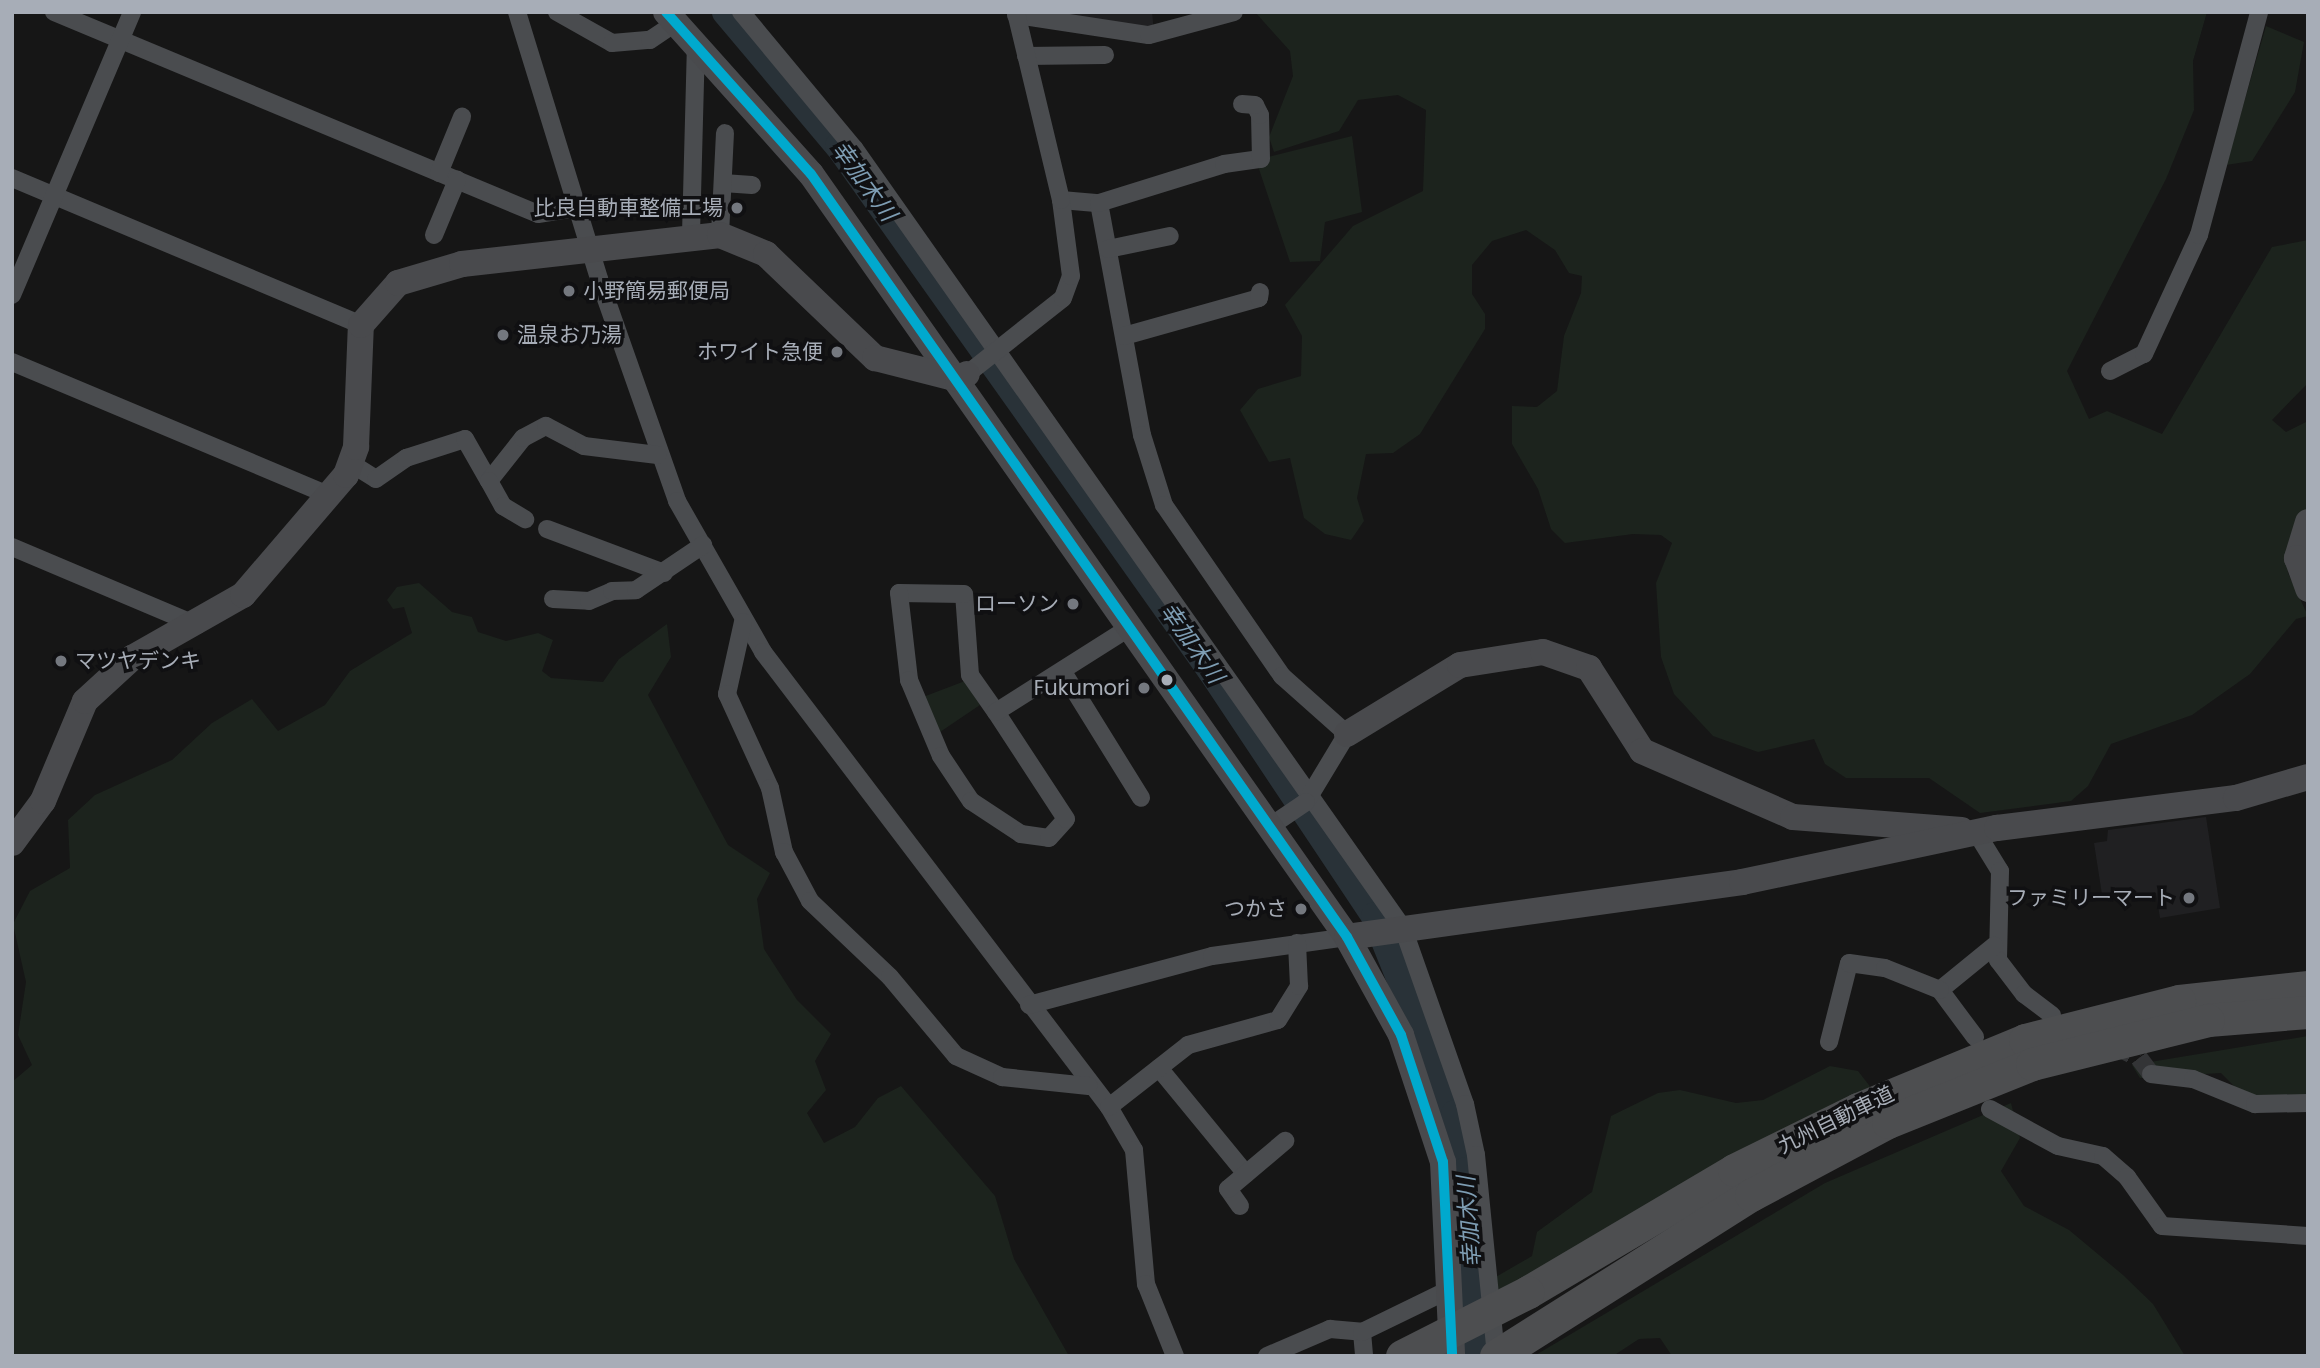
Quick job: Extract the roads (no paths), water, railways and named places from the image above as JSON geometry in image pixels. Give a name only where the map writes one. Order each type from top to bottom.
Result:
[{"type":"highway","name":"九州自動車道","points":[[1402,1356],[1528,1292],[1734,1170],[1858,1109],[2025,1041],[2179,1001],[2308,986]]},
{"type":"highway","name":"九州自動車道","points":[[1496,1356],[1751,1195],[1888,1122],[2032,1065],[2208,1020],[2308,1012]]},
{"type":"street","points":[[54,12],[538,214],[577,208]]},
{"type":"street","points":[[12,295],[132,12]]},
{"type":"street","points":[[517,12],[588,247],[657,455],[743,622],[1089,1086],[1109,1107],[1134,1150],[1146,1284],[1175,1356]]},
{"type":"street","points":[[557,12],[612,43],[650,40],[672,17],[696,42],[811,174],[965,375],[1132,626],[1278,821],[1354,936],[1401,1035],[1429,1111],[1448,1194],[1450,1289],[1456,1355]]},
{"type":"street","points":[[741,12],[854,148],[1397,929],[1476,1155],[1496,1356]]},
{"type":"street","points":[[12,843],[43,801],[85,701],[132,658],[197,625],[258,583],[330,496],[352,464],[361,325],[383,294],[430,270],[691,234],[720,234],[766,254],[875,358],[965,375],[998,353],[1063,298],[1071,276],[1061,200],[1016,14],[1150,35],[1234,12]]},
{"type":"street","points":[[2110,371],[2144,354],[2199,235],[2259,12]]},
{"type":"street","points":[[691,234],[696,42]]},
{"type":"street","points":[[1026,56],[1105,55]]},
{"type":"street","points":[[1061,200],[1100,202],[1261,159],[1260,115],[1255,106],[1242,104]]},
{"type":"street","points":[[439,173],[462,117]]},
{"type":"street","points":[[720,234],[725,133]]},
{"type":"street","points":[[12,178],[361,325]]},
{"type":"street","points":[[434,235],[457,180]]},
{"type":"street","points":[[723,183],[752,185]]},
{"type":"street","points":[[1100,202],[1124,336],[1164,505],[1282,676],[1346,734]]},
{"type":"street","points":[[1108,249],[1170,236]]},
{"type":"street","points":[[1124,336],[1259,298],[1260,292]]},
{"type":"street","points":[[12,362],[330,496]]},
{"type":"street","points":[[489,481],[523,438],[546,426],[584,446],[657,455]]},
{"type":"street","points":[[352,464],[376,479],[406,458],[465,439],[503,506],[525,519]]},
{"type":"street","points":[[2308,522],[2297,558],[2308,589]]},
{"type":"street","points":[[547,529],[664,573]]},
{"type":"street","points":[[553,599],[589,601],[612,591],[636,590],[703,545]]},
{"type":"street","points":[[12,547],[197,625]]},
{"type":"street","points":[[899,593],[964,594],[970,676],[996,712],[1066,819],[1049,838],[1021,834],[971,801],[941,756],[909,680],[899,593]]},
{"type":"street","points":[[743,622],[727,694],[770,788],[784,852],[810,901],[890,977],[956,1056],[1002,1077],[1089,1086]]},
{"type":"street","points":[[996,712],[1132,626]]},
{"type":"street","points":[[1278,821],[1308,800],[1346,734],[1460,665],[1543,652],[1589,668],[1642,751],[1793,817],[1976,832]]},
{"type":"street","points":[[1063,672],[1141,798]]},
{"type":"street","points":[[1029,1005],[1212,956],[1742,882],[1976,832],[2236,798],[2308,777]]},
{"type":"street","points":[[1976,832],[2000,872],[1994,946],[2010,977],[2052,1015]]},
{"type":"street","points":[[1109,1107],[1199,1039],[1278,1020],[1298,986],[1297,943]]},
{"type":"street","points":[[1940,990],[1994,946]]},
{"type":"street","points":[[1829,1042],[1849,963],[1885,968],[1940,990],[1975,1037]]},
{"type":"street","points":[[1158,1068],[1246,1174]]},
{"type":"street","points":[[2151,1074],[2193,1079],[2255,1104],[2308,1102]]},
{"type":"street","points":[[1990,1109],[2058,1146],[2103,1156],[2127,1177],[2162,1226],[2308,1236]]},
{"type":"street","points":[[1240,1206],[1228,1189],[1285,1141]]},
{"type":"street","points":[[1267,1356],[1331,1329],[1362,1332],[1450,1289]]},
{"type":"street","points":[[1362,1332],[1364,1356]]},
{"type":"waterway","name":"幸加木川","points":[[726,12],[839,146],[1211,670],[1375,916],[1455,1114],[1466,1171],[1478,1356]]},
{"type":"tunnel","points":[[2115,1046],[2139,1058],[2151,1074]]},
{"type":"place","name":"比良自動車整備工場","points":[[737,208]]},
{"type":"place","name":"小野簡易郵便局","points":[[569,291]]},
{"type":"place","name":"温泉お乃湯","points":[[503,335]]},
{"type":"place","name":"ホワイト急便","points":[[837,352]]},
{"type":"place","name":"ローソン","points":[[1073,604]]},
{"type":"place","name":"マツヤデンキ","points":[[61,661]]},
{"type":"place","name":"Fukumori","points":[[1144,688]]},
{"type":"place","name":"ファミリーマート","points":[[2189,898]]},
{"type":"place","name":"つかさ","points":[[1301,909]]}]
